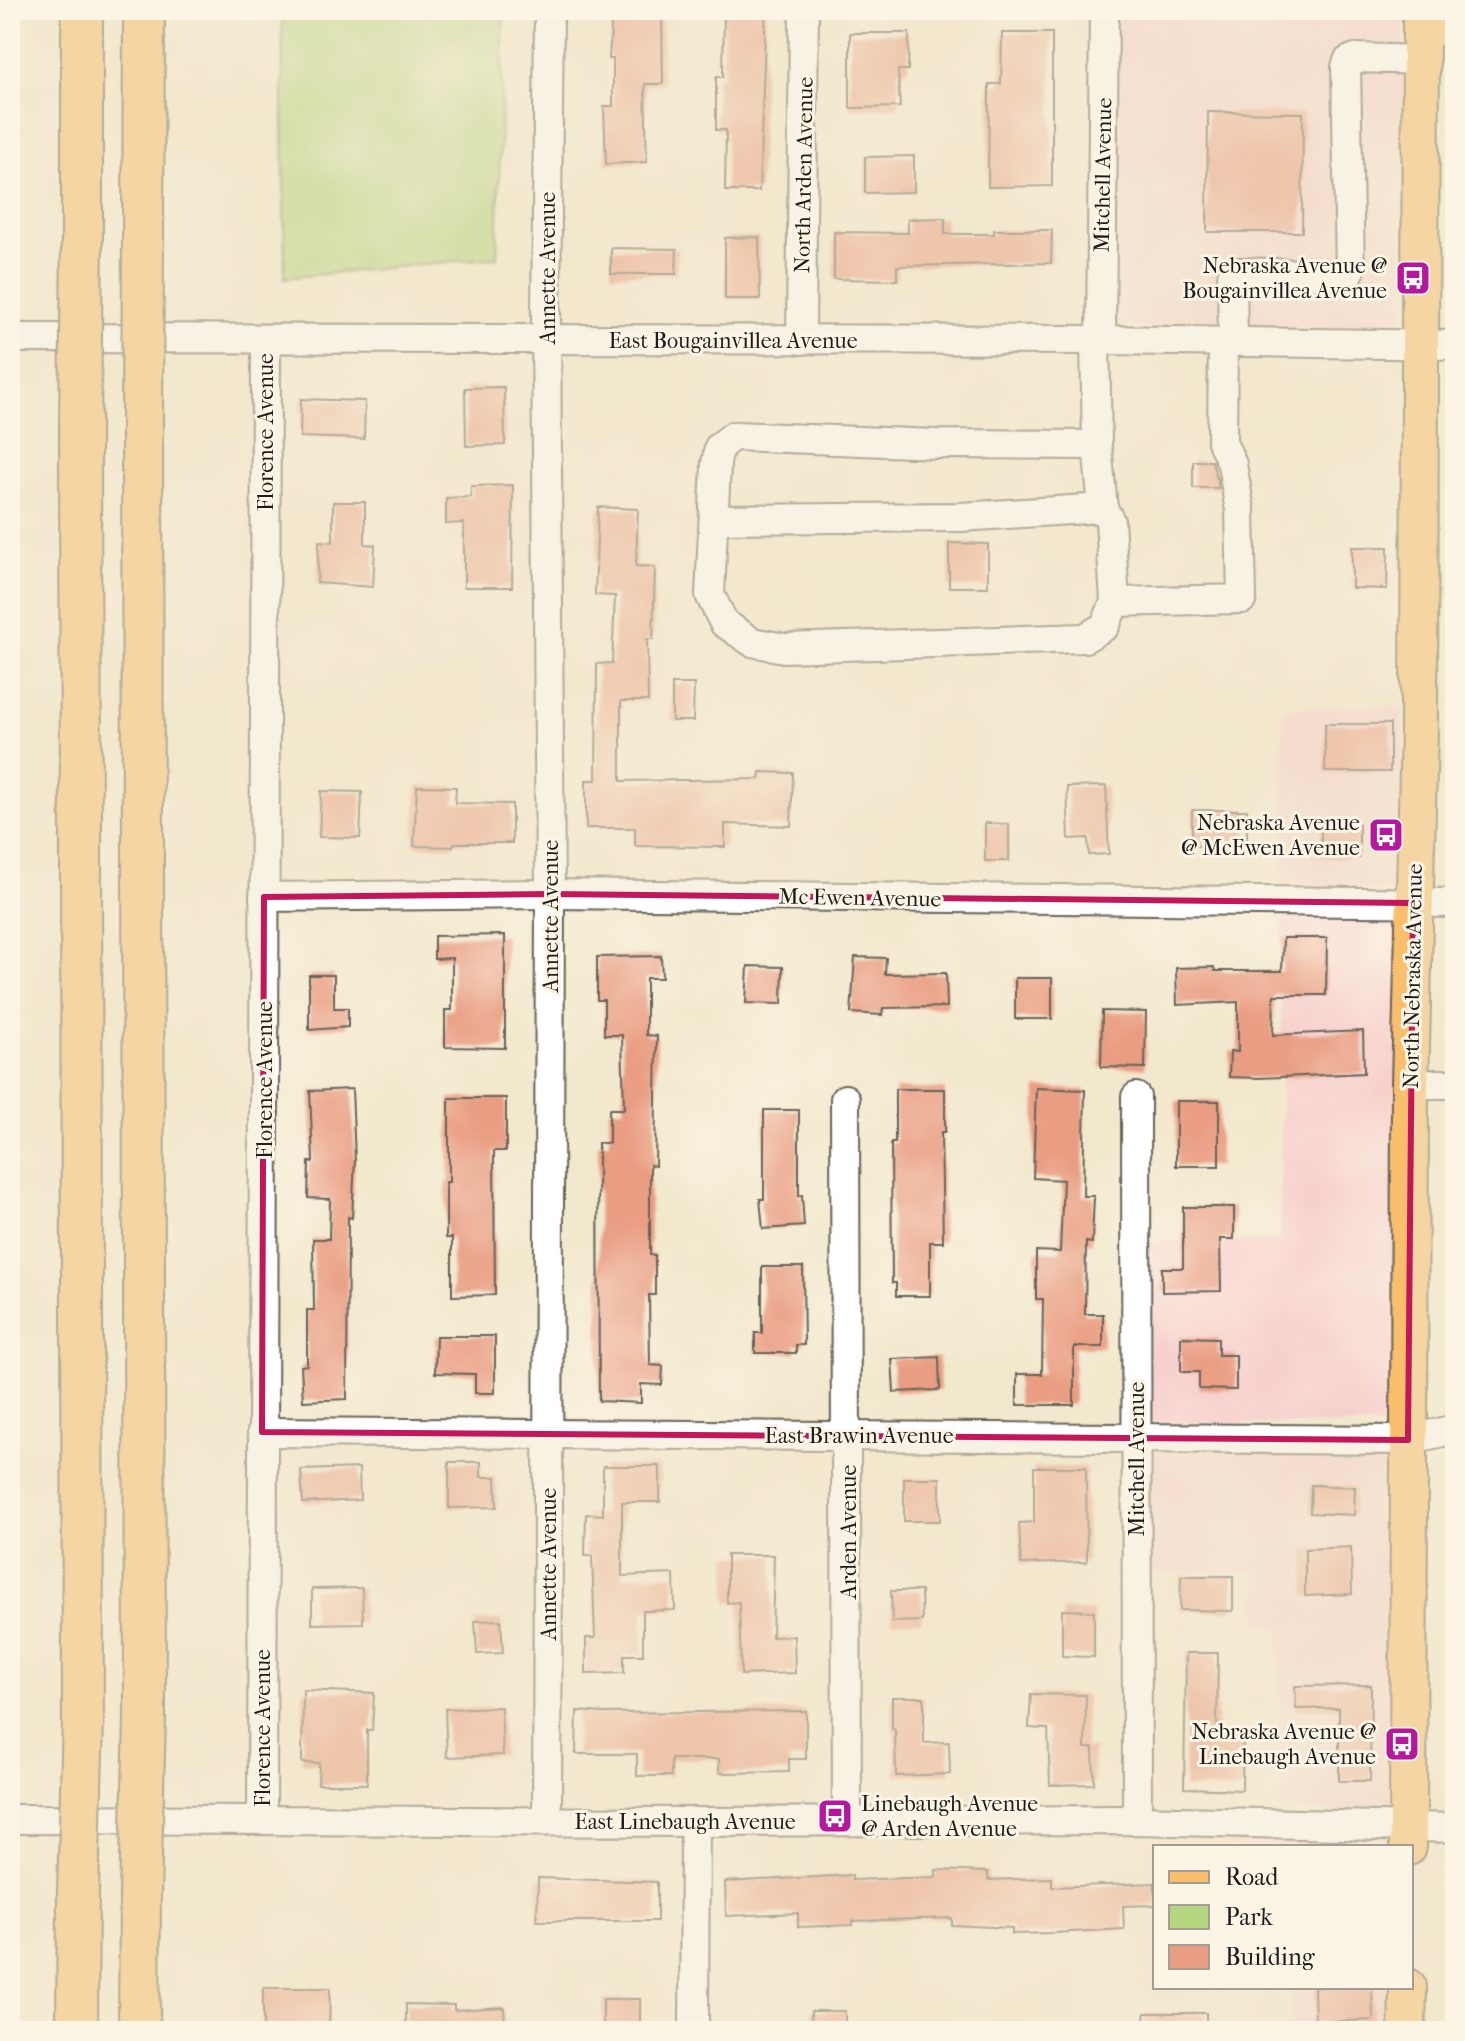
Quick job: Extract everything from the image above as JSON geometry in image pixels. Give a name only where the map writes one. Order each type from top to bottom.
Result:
[{"type":"highway","points":[[77,2031],[83,1720],[82,10]]},
{"type":"highway","points":[[139,2031],[145,1719],[144,10]]},
{"type":"main road","name":"North Nebraska Avenue","points":[[1408,1837],[1413,903],[1437,344],[1421,10]]},
{"type":"main road","points":[[1441,10],[1446,24],[1455,35]]},
{"type":"main road","points":[[1407,2031],[1408,1989]]},
{"type":"street","name":"Annette Avenue","points":[[547,1821],[550,894],[546,339],[549,10]]},
{"type":"street","name":"North Arden Avenue","points":[[801,340],[804,10]]},
{"type":"street","name":"Mitchell Avenue","points":[[1104,10],[1097,445],[1103,508],[1110,521],[1115,602]]},
{"type":"street","points":[[1097,445],[936,444],[733,436],[719,447],[710,595],[724,623],[752,642],[784,648],[1085,638],[1105,626],[1115,602],[1242,599],[1240,510],[1232,464],[1222,442],[1232,276],[1239,272],[1341,275],[1350,272],[1348,61],[1355,58],[1422,60]]},
{"type":"street","name":"East Bougainvillea Avenue","points":[[10,338],[1098,340],[1437,344]]},
{"type":"street","name":"Florence Avenue","points":[[262,1820],[266,340]]},
{"type":"street","points":[[714,519],[961,517],[1103,508]]},
{"type":"street","name":"Mc Ewen Avenue","points":[[264,897],[550,894],[1455,903]]},
{"type":"street","points":[[1410,1084],[1455,1084]]},
{"type":"street","name":"Mitchell Avenue","points":[[1136,1097],[1137,1820]]},
{"type":"street","name":"Arden Avenue","points":[[845,1099],[847,1821]]},
{"type":"street","name":"East Brawin Avenue","points":[[262,1432],[1408,1440],[1455,1429]]},
{"type":"street","name":"East Linebaugh Avenue","points":[[10,1819],[1137,1820],[1240,1835],[1408,1837],[1455,1828]]},
{"type":"street","points":[[694,2031],[695,1822]]},
{"type":"highlighted area","points":[[550,894],[1413,903],[1408,1440],[262,1432],[264,897]]},
{"type":"shaded area","points":[[1117,10],[1404,10],[1403,329],[1113,326]]},
{"type":"shaded area","points":[[1403,707],[1401,889],[1282,888],[1283,708]]},
{"type":"shaded area","points":[[1282,916],[1400,918],[1396,1426],[1148,1422],[1148,1241],[1280,1241]]},
{"type":"shaded area","points":[[1148,1450],[1396,1454],[1396,1814],[1278,1810],[1279,1628],[1258,1626],[1255,1572],[1149,1572]]},
{"type":"shaded area","points":[[1228,1837],[1396,1842],[1396,1845],[1228,1845]]},
{"type":"shaded area","points":[[1292,1989],[1395,1989],[1395,2031],[1291,2031]]},
{"type":"green space","points":[[282,10],[504,10],[497,257],[285,278]]},
{"type":"building","points":[[612,10],[662,10],[663,84],[645,84],[647,162],[606,164],[604,106],[613,106],[613,59],[609,59]]},
{"type":"building","points":[[724,10],[766,10],[759,191],[725,191],[726,130],[716,130],[716,77],[723,77]]},
{"type":"building","points":[[850,33],[909,33],[908,70],[898,70],[900,107],[850,108]]},
{"type":"building","points":[[1002,33],[1052,33],[1052,186],[988,187],[989,84],[1001,84]]},
{"type":"building","points":[[1208,112],[1303,113],[1302,232],[1207,232]]},
{"type":"building","points":[[914,156],[914,192],[865,193],[865,157]]},
{"type":"building","points":[[945,218],[945,234],[1052,230],[1051,263],[897,266],[897,280],[834,279],[834,232],[908,233],[908,219]]},
{"type":"building","points":[[759,237],[760,299],[725,299],[725,238]]},
{"type":"building","points":[[611,248],[677,249],[676,274],[611,274]]},
{"type":"building","points":[[504,387],[505,445],[466,446],[465,388]]},
{"type":"building","points":[[301,399],[365,401],[364,439],[300,437]]},
{"type":"building","points":[[1193,461],[1212,461],[1219,488],[1193,488]]},
{"type":"building","points":[[513,485],[512,587],[464,587],[464,523],[446,524],[446,498],[471,497],[471,486]]},
{"type":"building","points":[[333,502],[365,502],[365,544],[375,545],[373,587],[317,583],[319,541],[333,542]]},
{"type":"building","points":[[598,507],[638,509],[636,566],[655,567],[653,639],[647,639],[648,701],[621,701],[621,781],[759,779],[760,772],[793,773],[791,826],[725,824],[725,847],[635,846],[635,828],[586,828],[586,780],[596,780],[597,664],[612,663],[615,596],[595,595]]},
{"type":"building","points":[[949,543],[988,544],[988,587],[949,587]]},
{"type":"building","points":[[1352,547],[1388,547],[1387,589],[1352,588]]},
{"type":"building","points":[[672,684],[694,684],[693,721],[672,721]]},
{"type":"building","points":[[1325,724],[1390,724],[1390,772],[1325,772]]},
{"type":"building","points":[[417,786],[456,787],[455,803],[512,804],[512,843],[414,846]]},
{"type":"building","points":[[1106,786],[1109,854],[1089,855],[1088,838],[1069,839],[1067,787]]},
{"type":"building","points":[[321,791],[362,792],[360,838],[319,837]]},
{"type":"building","points":[[1192,810],[1247,810],[1247,845],[1192,846]]},
{"type":"building","points":[[985,823],[1009,824],[1009,861],[985,861]]},
{"type":"building","points":[[1321,824],[1359,824],[1359,858],[1321,858]]},
{"type":"building","points":[[505,935],[505,1048],[445,1047],[445,1010],[452,1010],[452,958],[434,959],[434,936]]},
{"type":"building","points":[[1283,938],[1327,938],[1326,995],[1274,995],[1273,1035],[1363,1031],[1364,1073],[1229,1077],[1230,1051],[1238,1052],[1238,1002],[1177,1005],[1176,968],[1282,971]]},
{"type":"building","points":[[661,956],[662,978],[646,978],[646,1035],[657,1036],[655,1166],[650,1165],[650,1255],[655,1255],[655,1295],[649,1295],[650,1365],[663,1366],[662,1385],[641,1384],[641,1403],[599,1401],[598,1143],[609,1143],[609,1109],[624,1109],[622,1035],[604,1035],[604,1000],[597,1000],[597,957]]},
{"type":"building","points":[[855,957],[886,958],[885,974],[946,973],[947,1007],[883,1008],[882,1015],[851,1013]]},
{"type":"building","points":[[748,966],[783,967],[782,1004],[746,1003]]},
{"type":"building","points":[[309,975],[334,975],[334,1008],[348,1008],[348,1027],[309,1030]]},
{"type":"building","points":[[1015,978],[1052,978],[1052,1019],[1015,1019]]},
{"type":"building","points":[[1102,1011],[1146,1012],[1145,1068],[1101,1067]]},
{"type":"building","points":[[1036,1088],[1085,1090],[1083,1196],[1094,1196],[1092,1243],[1086,1242],[1085,1314],[1103,1314],[1103,1347],[1074,1347],[1074,1405],[1017,1405],[1017,1374],[1042,1374],[1043,1299],[1036,1299],[1036,1251],[1060,1252],[1063,1180],[1033,1178]]},
{"type":"building","points":[[352,1089],[355,1160],[352,1218],[348,1217],[347,1399],[303,1401],[301,1366],[307,1365],[307,1310],[314,1310],[313,1239],[329,1239],[330,1199],[308,1198],[309,1162],[313,1162],[310,1091]]},
{"type":"building","points":[[895,1089],[945,1089],[945,1132],[941,1132],[943,1242],[930,1242],[930,1296],[896,1296],[896,1283],[892,1283],[891,1143],[895,1143]]},
{"type":"building","points":[[449,1098],[506,1098],[506,1151],[494,1151],[495,1295],[452,1296],[452,1238],[446,1238]]},
{"type":"building","points":[[1176,1101],[1219,1101],[1219,1166],[1176,1166]]},
{"type":"building","points":[[764,1110],[799,1110],[799,1196],[802,1195],[804,1226],[763,1229],[760,1199],[764,1199]]},
{"type":"building","points":[[1183,1207],[1234,1207],[1234,1239],[1220,1239],[1221,1291],[1162,1292],[1162,1268],[1183,1268]]},
{"type":"building","points":[[762,1267],[803,1267],[804,1345],[796,1345],[796,1353],[755,1353],[755,1333],[762,1333]]},
{"type":"building","points":[[436,1336],[495,1336],[495,1393],[475,1393],[475,1374],[435,1373]]},
{"type":"building","points":[[1181,1337],[1218,1338],[1218,1355],[1236,1355],[1236,1390],[1199,1389],[1199,1372],[1181,1372]]},
{"type":"building","points":[[939,1357],[940,1390],[894,1392],[892,1359]]},
{"type":"building","points":[[449,1462],[481,1462],[481,1477],[496,1477],[497,1507],[449,1508]]},
{"type":"building","points":[[603,1466],[660,1466],[660,1502],[622,1502],[622,1576],[674,1574],[675,1610],[643,1611],[643,1655],[624,1655],[624,1673],[586,1674],[586,1638],[595,1638],[592,1556],[585,1556],[586,1514],[603,1515]]},
{"type":"building","points":[[1034,1467],[1086,1467],[1087,1562],[1021,1564],[1019,1523],[1034,1522]]},
{"type":"building","points":[[359,1468],[360,1500],[303,1503],[301,1470]]},
{"type":"building","points":[[904,1478],[940,1478],[940,1521],[904,1521]]},
{"type":"building","points":[[1311,1485],[1355,1487],[1354,1515],[1310,1513]]},
{"type":"building","points":[[1351,1547],[1352,1594],[1305,1596],[1305,1549]]},
{"type":"building","points":[[727,1555],[774,1555],[772,1637],[794,1636],[795,1673],[741,1675],[739,1602],[727,1603]]},
{"type":"building","points":[[1181,1576],[1233,1576],[1233,1611],[1180,1610]]},
{"type":"building","points":[[362,1588],[363,1623],[312,1624],[312,1589]]},
{"type":"building","points":[[891,1591],[921,1591],[922,1621],[892,1622]]},
{"type":"building","points":[[1062,1610],[1094,1611],[1094,1657],[1062,1656]]},
{"type":"building","points":[[501,1620],[503,1653],[477,1654],[475,1621]]},
{"type":"building","points":[[1186,1653],[1218,1653],[1217,1736],[1243,1737],[1242,1790],[1184,1788]]},
{"type":"building","points":[[1371,1685],[1370,1781],[1339,1781],[1339,1708],[1296,1709],[1295,1686]]},
{"type":"building","points":[[303,1690],[374,1693],[372,1730],[367,1730],[367,1784],[318,1784],[319,1763],[302,1763]]},
{"type":"building","points":[[1031,1694],[1086,1695],[1085,1748],[1093,1748],[1094,1784],[1050,1785],[1048,1729],[1029,1728]]},
{"type":"building","points":[[892,1697],[924,1697],[924,1743],[949,1742],[950,1774],[896,1776]]},
{"type":"building","points":[[501,1707],[503,1755],[447,1757],[445,1709]]},
{"type":"building","points":[[577,1711],[806,1711],[806,1759],[789,1759],[789,1772],[719,1773],[719,1759],[671,1759],[671,1776],[637,1776],[637,1754],[576,1754]]},
{"type":"building","points":[[936,1870],[988,1872],[988,1880],[1052,1878],[1052,1887],[1153,1883],[1153,1905],[1123,1906],[1124,1929],[1053,1933],[1012,1934],[1012,1928],[952,1925],[952,1918],[853,1921],[853,1925],[798,1927],[798,1913],[726,1916],[725,1882],[852,1875],[852,1880],[936,1877]]},
{"type":"building","points":[[538,1878],[657,1882],[657,1921],[537,1921]]},
{"type":"building","points":[[263,1988],[330,1988],[329,2031],[263,2031]]},
{"type":"building","points":[[1314,1989],[1372,1989],[1373,2020],[1315,2022]]},
{"type":"building","points":[[603,1999],[640,1999],[640,2031],[603,2031]]},
{"type":"building","points":[[406,2004],[454,2005],[454,2010],[504,2007],[505,2031],[406,2031]]},
{"type":"building","points":[[811,2011],[845,2011],[845,2031],[812,2031]]},
{"type":"building","points":[[1145,2013],[1206,2013],[1206,2031],[1145,2031]]},
{"type":"place","name":"Nebraska Avenue @ Bougainvillea Avenue","points":[[1413,278]]},
{"type":"place","name":"Nebraska Avenue @ McEwen Avenue","points":[[1386,835]]},
{"type":"place","name":"Nebraska Avenue @ Linebaugh Avenue","points":[[1402,1744]]},
{"type":"place","name":"Linebaugh Avenue @ Arden Avenue","points":[[835,1816]]}]
